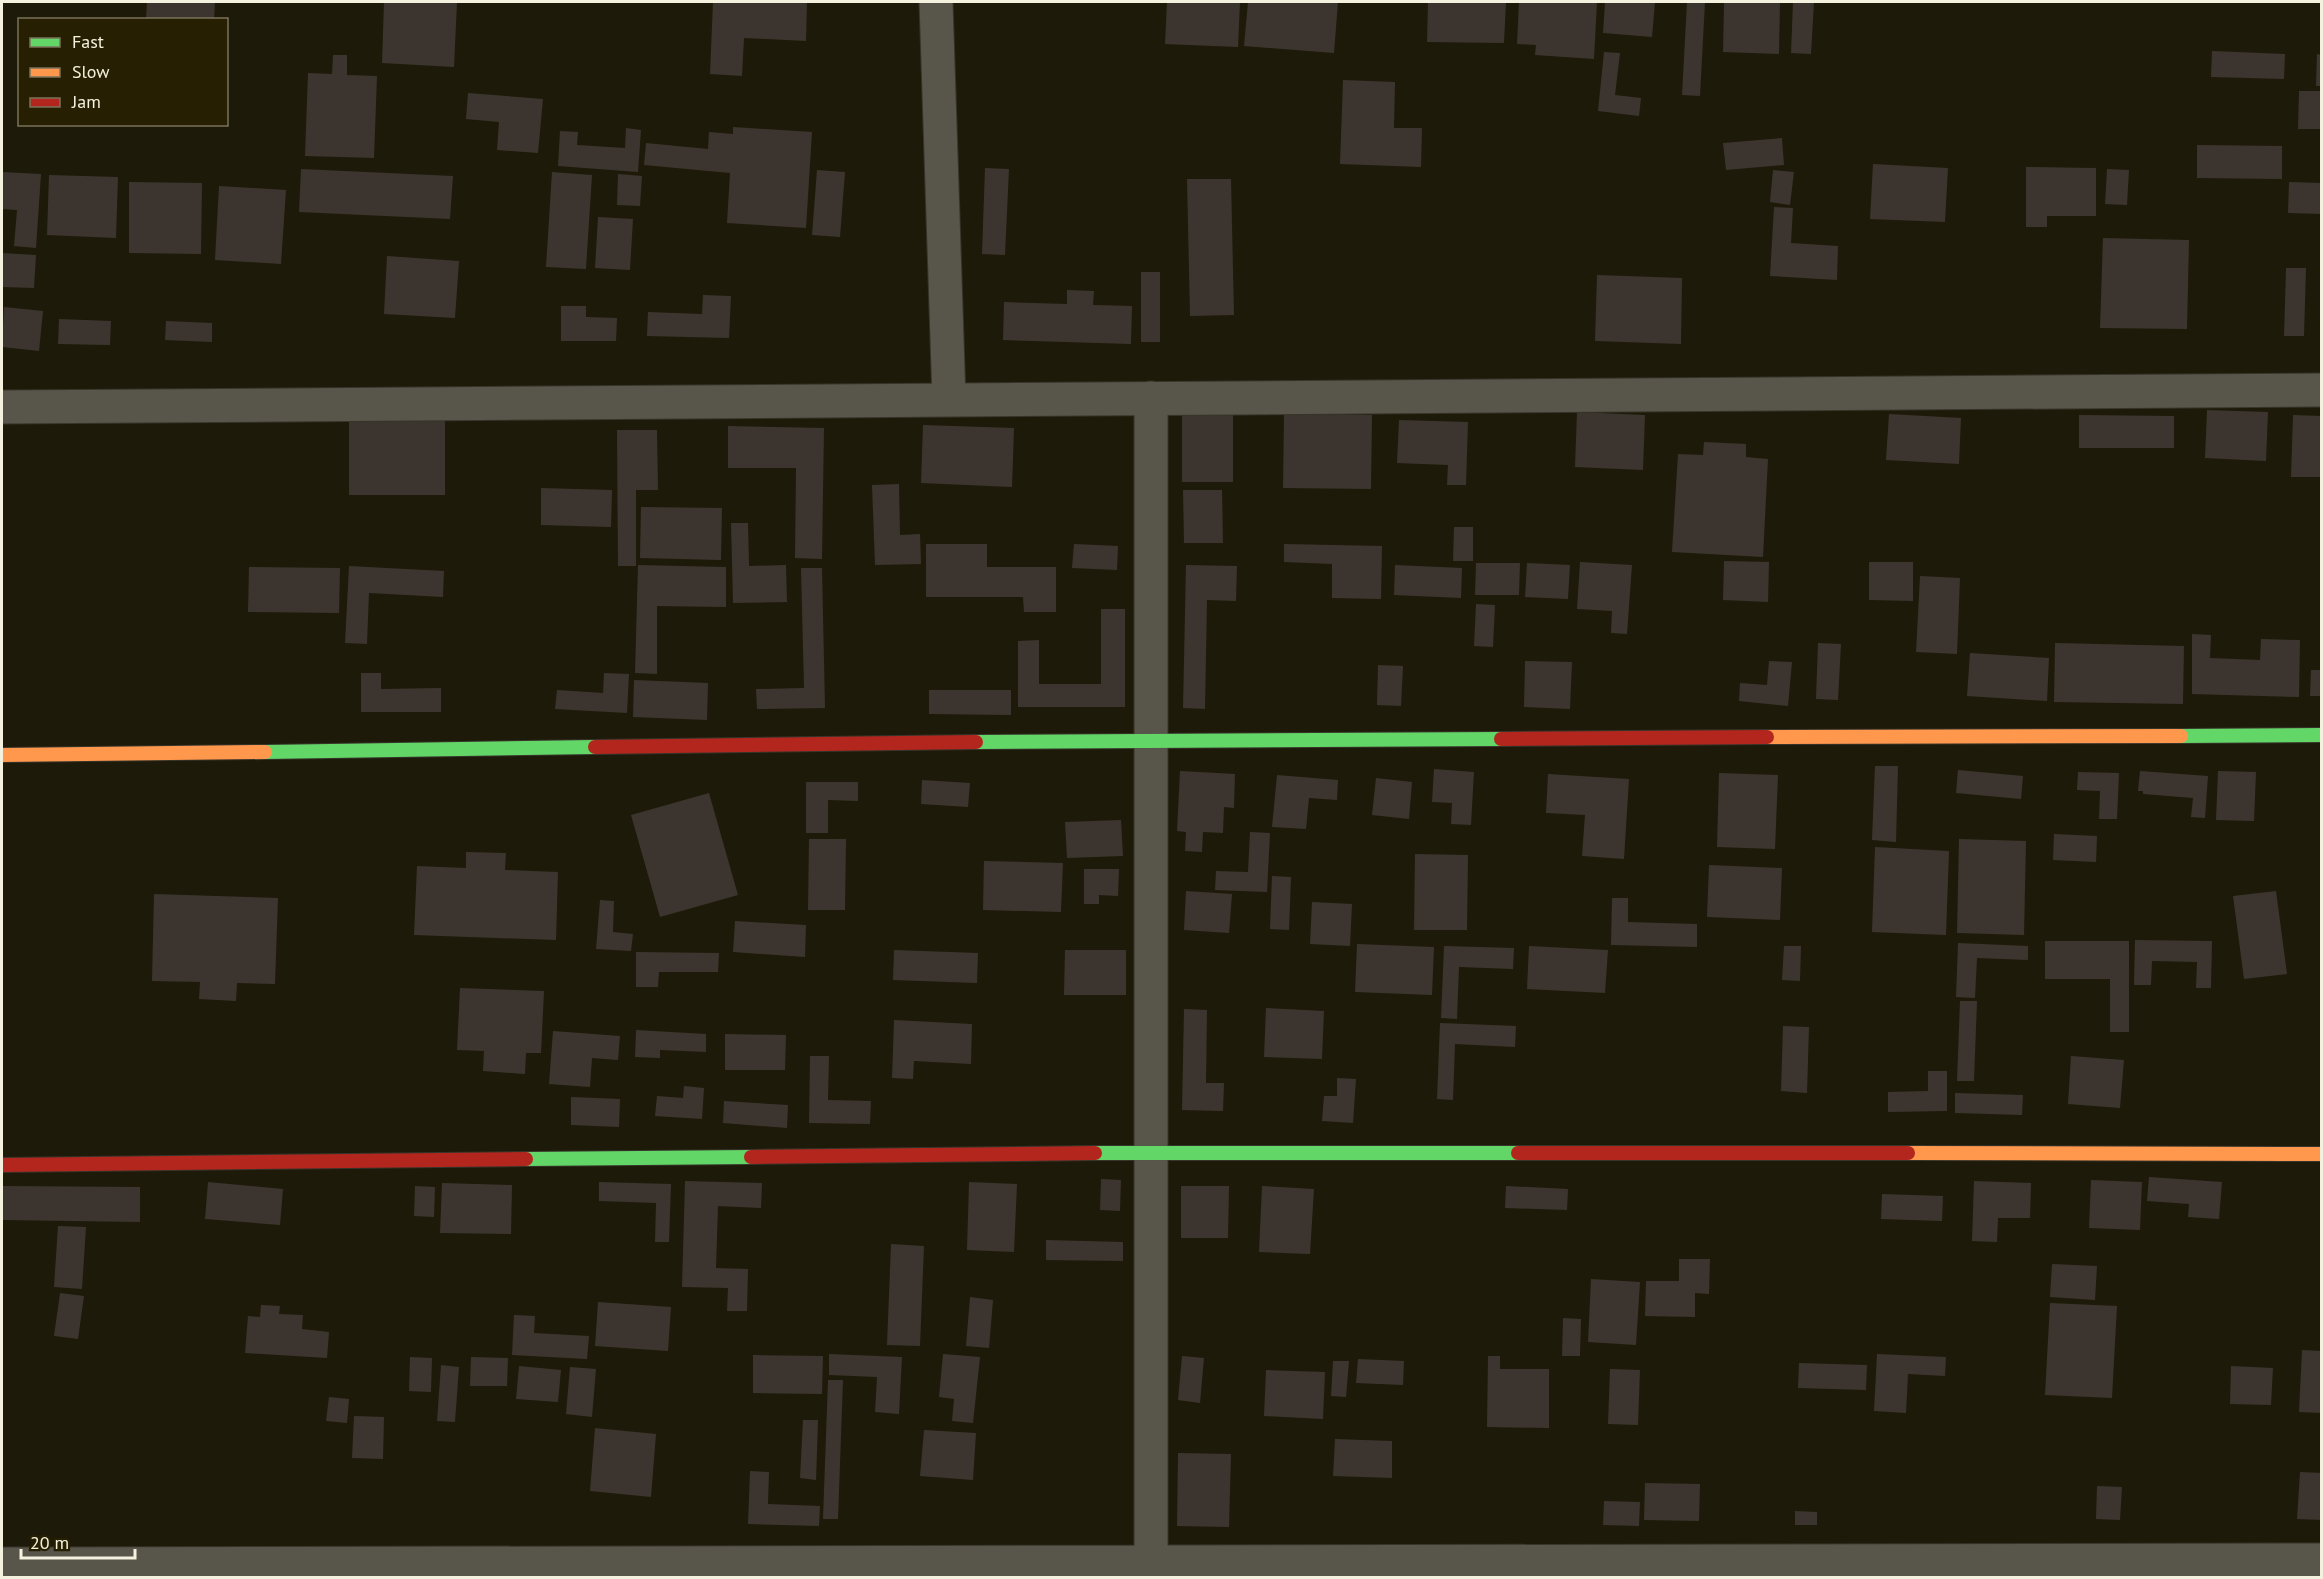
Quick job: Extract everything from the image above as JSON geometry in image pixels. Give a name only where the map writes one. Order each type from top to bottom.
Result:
[{"type":"street","points":[[936,2],[949,400]]},
{"type":"street","points":[[2,407],[2322,390]]},
{"type":"street","points":[[1150,1569],[1151,398]]},
{"type":"street","points":[[2,755],[1151,740],[2322,735]]},
{"type":"street","points":[[2,1165],[1150,1152],[2322,1154]]},
{"type":"street","points":[[2,1564],[1150,1569],[2322,1560]]},
{"type":"building","points":[[147,2],[215,2],[214,18],[146,18]]},
{"type":"building","points":[[384,2],[457,2],[454,67],[382,63]]},
{"type":"building","points":[[713,2],[807,3],[806,41],[744,38],[742,76],[710,74]]},
{"type":"building","points":[[1167,2],[1240,2],[1238,47],[1165,44]]},
{"type":"building","points":[[1248,2],[1338,2],[1334,53],[1244,46]]},
{"type":"building","points":[[1428,2],[1506,2],[1504,43],[1427,42]]},
{"type":"building","points":[[1519,2],[1597,2],[1594,59],[1535,55],[1536,45],[1517,44]]},
{"type":"building","points":[[1605,2],[1655,2],[1652,37],[1603,33]]},
{"type":"building","points":[[1687,2],[1705,2],[1700,96],[1682,95]]},
{"type":"building","points":[[1724,2],[1780,2],[1779,54],[1723,52]]},
{"type":"building","points":[[1793,2],[1814,2],[1811,54],[1791,53]]},
{"type":"building","points":[[2212,51],[2285,54],[2284,79],[2211,77]]},
{"type":"building","points":[[1604,52],[1620,53],[1615,95],[1641,98],[1639,116],[1598,111]]},
{"type":"building","points":[[2317,54],[2322,55],[2322,86],[2316,86]]},
{"type":"building","points":[[333,55],[347,55],[347,75],[377,76],[374,158],[305,156],[308,73],[332,74]]},
{"type":"building","points":[[1343,80],[1395,82],[1394,128],[1422,128],[1421,167],[1340,164]]},
{"type":"building","points":[[2299,91],[2322,91],[2322,129],[2298,129]]},
{"type":"building","points":[[468,93],[543,99],[538,153],[497,150],[499,122],[466,119]]},
{"type":"building","points":[[733,127],[812,132],[806,228],[727,223],[730,173],[644,165],[646,143],[708,149],[709,132],[733,134]]},
{"type":"building","points":[[626,128],[641,130],[638,172],[558,166],[560,131],[578,132],[577,145],[625,148]]},
{"type":"building","points":[[1782,138],[1784,165],[1726,170],[1723,143]]},
{"type":"building","points":[[2197,145],[2282,146],[2282,179],[2197,178]]},
{"type":"building","points":[[1873,164],[1948,168],[1945,222],[1870,219]]},
{"type":"building","points":[[2026,167],[2096,168],[2096,216],[2047,216],[2047,227],[2026,227]]},
{"type":"building","points":[[985,168],[1009,169],[1005,255],[982,254]]},
{"type":"building","points":[[301,169],[453,176],[450,219],[299,212]]},
{"type":"building","points":[[2107,169],[2129,170],[2127,205],[2105,204]]},
{"type":"building","points":[[817,170],[845,172],[840,237],[812,235]]},
{"type":"building","points":[[1773,170],[1794,172],[1790,205],[1770,202]]},
{"type":"building","points":[[2,172],[41,174],[36,248],[14,246],[17,210],[2,209]]},
{"type":"building","points":[[552,172],[592,175],[586,269],[546,267]]},
{"type":"building","points":[[618,174],[642,176],[640,206],[617,205]]},
{"type":"building","points":[[49,175],[118,177],[116,238],[47,235]]},
{"type":"building","points":[[1187,179],[1231,179],[1234,315],[1190,316]]},
{"type":"building","points":[[129,182],[202,183],[201,254],[129,253]]},
{"type":"building","points":[[2289,182],[2322,183],[2322,214],[2288,213]]},
{"type":"building","points":[[219,186],[286,190],[281,264],[215,260]]},
{"type":"building","points":[[1774,207],[1793,208],[1791,243],[1838,246],[1837,280],[1770,276]]},
{"type":"building","points":[[598,217],[633,219],[630,270],[595,268]]},
{"type":"building","points":[[2103,238],[2189,240],[2187,329],[2100,328]]},
{"type":"building","points":[[2,253],[36,255],[34,288],[2,287]]},
{"type":"building","points":[[387,256],[459,261],[455,318],[384,314]]},
{"type":"building","points":[[2286,268],[2306,268],[2304,336],[2284,336]]},
{"type":"building","points":[[1141,272],[1160,272],[1160,342],[1141,342]]},
{"type":"building","points":[[1597,275],[1682,278],[1681,344],[1595,341]]},
{"type":"building","points":[[1067,290],[1094,291],[1093,305],[1132,306],[1131,344],[1003,340],[1004,302],[1067,304]]},
{"type":"building","points":[[703,295],[731,296],[729,338],[647,336],[648,312],[702,314]]},
{"type":"building","points":[[561,306],[586,306],[586,317],[617,318],[616,341],[561,341]]},
{"type":"building","points":[[4,307],[43,311],[39,351],[2,347]]},
{"type":"building","points":[[59,319],[111,321],[110,345],[58,344]]},
{"type":"building","points":[[166,321],[212,323],[212,342],[165,340]]},
{"type":"building","points":[[2207,410],[2268,412],[2266,461],[2205,458]]},
{"type":"building","points":[[1577,412],[1645,415],[1643,470],[1575,467]]},
{"type":"building","points":[[1182,413],[1233,413],[1233,482],[1182,482]]},
{"type":"building","points":[[1284,413],[1372,415],[1371,489],[1283,488]]},
{"type":"building","points":[[1889,414],[1961,418],[1959,464],[1886,460]]},
{"type":"building","points":[[2079,415],[2174,416],[2174,448],[2079,448]]},
{"type":"building","points":[[2293,415],[2322,416],[2322,477],[2291,477]]},
{"type":"building","points":[[349,419],[445,419],[445,495],[349,495]]},
{"type":"building","points":[[1399,420],[1468,422],[1466,485],[1447,485],[1448,465],[1397,463]]},
{"type":"building","points":[[923,425],[1014,428],[1012,487],[921,483]]},
{"type":"building","points":[[728,426],[824,428],[822,559],[795,558],[796,468],[728,468]]},
{"type":"building","points":[[617,430],[657,430],[658,490],[636,490],[636,566],[618,566]]},
{"type":"building","points":[[1704,442],[1746,444],[1746,457],[1768,459],[1763,557],[1672,552],[1678,454],[1703,455]]},
{"type":"building","points":[[899,484],[900,535],[920,534],[921,564],[875,565],[872,485]]},
{"type":"building","points":[[541,488],[612,490],[611,527],[541,525]]},
{"type":"building","points":[[1183,490],[1222,490],[1223,543],[1184,543]]},
{"type":"building","points":[[641,507],[722,508],[721,560],[640,558]]},
{"type":"building","points":[[731,523],[748,523],[749,566],[786,565],[787,602],[733,603]]},
{"type":"building","points":[[1454,527],[1473,527],[1473,561],[1453,561]]},
{"type":"building","points":[[926,544],[987,544],[987,567],[1056,567],[1056,612],[1024,612],[1023,597],[926,597]]},
{"type":"building","points":[[1074,544],[1118,546],[1117,570],[1072,568]]},
{"type":"building","points":[[1284,544],[1382,546],[1381,599],[1332,598],[1332,564],[1284,562]]},
{"type":"building","points":[[1724,561],[1769,562],[1768,602],[1723,600]]},
{"type":"building","points":[[1580,562],[1632,565],[1627,634],[1611,633],[1612,611],[1577,609]]},
{"type":"building","points":[[1869,562],[1913,562],[1913,601],[1869,600]]},
{"type":"building","points":[[1476,563],[1520,563],[1519,595],[1475,595]]},
{"type":"building","points":[[1527,563],[1570,565],[1568,599],[1525,597]]},
{"type":"building","points":[[638,565],[726,567],[726,607],[657,606],[657,674],[635,673]]},
{"type":"building","points":[[1186,565],[1237,566],[1236,601],[1207,600],[1205,709],[1183,708]]},
{"type":"building","points":[[1395,565],[1462,568],[1461,598],[1394,595]]},
{"type":"building","points":[[349,566],[444,571],[443,597],[369,593],[367,644],[345,643]]},
{"type":"building","points":[[249,567],[340,568],[339,613],[248,612]]},
{"type":"building","points":[[801,568],[822,568],[825,708],[757,709],[756,689],[804,688]]},
{"type":"building","points":[[1920,576],[1960,578],[1957,654],[1916,652]]},
{"type":"building","points":[[1476,604],[1495,605],[1493,647],[1474,646]]},
{"type":"building","points":[[1101,609],[1125,609],[1125,707],[1018,707],[1018,641],[1039,640],[1039,684],[1101,684]]},
{"type":"building","points":[[2192,634],[2211,635],[2210,658],[2260,660],[2261,639],[2300,640],[2299,697],[2192,694]]},
{"type":"building","points":[[1818,643],[1841,644],[1838,700],[1816,699]]},
{"type":"building","points":[[2055,643],[2184,646],[2183,704],[2054,702]]},
{"type":"building","points":[[1970,653],[2049,658],[2047,701],[1967,696]]},
{"type":"building","points":[[1525,661],[1572,662],[1570,709],[1524,707]]},
{"type":"building","points":[[1769,661],[1792,662],[1788,706],[1739,701],[1740,683],[1767,685]]},
{"type":"building","points":[[1378,665],[1403,666],[1401,706],[1377,705]]},
{"type":"building","points":[[2311,670],[2322,670],[2322,696],[2310,696]]},
{"type":"building","points":[[361,673],[381,673],[381,689],[441,688],[441,712],[361,712]]},
{"type":"building","points":[[604,673],[629,674],[627,713],[555,709],[557,690],[603,693]]},
{"type":"building","points":[[634,680],[708,683],[707,720],[633,717]]},
{"type":"building","points":[[929,690],[1011,690],[1011,715],[929,714]]},
{"type":"building","points":[[1875,766],[1898,766],[1896,842],[1872,840]]},
{"type":"building","points":[[1434,769],[1474,772],[1471,825],[1451,824],[1452,803],[1432,802]]},
{"type":"building","points":[[1958,770],[2023,776],[2021,799],[1956,793]]},
{"type":"building","points":[[1180,771],[1235,774],[1234,808],[1224,807],[1223,833],[1203,832],[1202,852],[1185,851],[1186,832],[1177,831]]},
{"type":"building","points":[[2140,771],[2208,776],[2205,818],[2191,817],[2193,798],[2143,794],[2143,791],[2138,791]]},
{"type":"building","points":[[2218,771],[2256,772],[2254,821],[2216,820]]},
{"type":"building","points":[[2078,772],[2119,773],[2117,819],[2099,819],[2100,791],[2077,790]]},
{"type":"building","points":[[1719,773],[1778,775],[1775,849],[1717,847]]},
{"type":"building","points":[[1548,774],[1629,779],[1624,859],[1582,856],[1585,815],[1546,813]]},
{"type":"building","points":[[1277,775],[1338,780],[1337,800],[1309,798],[1306,829],[1272,827]]},
{"type":"building","points":[[1376,778],[1412,782],[1409,819],[1372,815]]},
{"type":"building","points":[[922,780],[970,783],[968,807],[921,804]]},
{"type":"building","points":[[806,782],[858,782],[858,801],[828,800],[828,833],[806,833]]},
{"type":"building","points":[[709,793],[738,895],[660,917],[631,815]]},
{"type":"building","points":[[1121,820],[1123,856],[1067,858],[1065,822]]},
{"type":"building","points":[[1250,832],[1270,833],[1267,892],[1215,890],[1216,871],[1248,872]]},
{"type":"building","points":[[2054,834],[2097,836],[2096,862],[2053,860]]},
{"type":"building","points":[[809,839],[846,839],[845,910],[808,910]]},
{"type":"building","points":[[1959,839],[2026,841],[2024,935],[1957,933]]},
{"type":"building","points":[[1875,847],[1949,851],[1946,935],[1872,932]]},
{"type":"building","points":[[466,852],[506,853],[505,870],[558,872],[556,940],[414,935],[417,866],[466,868]]},
{"type":"building","points":[[1415,854],[1468,855],[1467,930],[1414,930]]},
{"type":"building","points":[[984,861],[1063,863],[1061,912],[983,910]]},
{"type":"building","points":[[1709,865],[1782,868],[1780,920],[1707,917]]},
{"type":"building","points":[[1084,869],[1119,869],[1118,896],[1099,895],[1099,904],[1084,904]]},
{"type":"building","points":[[1272,876],[1291,877],[1289,930],[1270,929]]},
{"type":"building","points":[[1186,891],[1232,894],[1229,933],[1184,930]]},
{"type":"building","points":[[2276,891],[2287,974],[2244,979],[2233,896]]},
{"type":"building","points":[[154,894],[278,898],[275,984],[237,983],[236,1001],[199,999],[200,982],[152,981]]},
{"type":"building","points":[[1612,898],[1628,898],[1628,922],[1697,924],[1697,947],[1611,945]]},
{"type":"building","points":[[600,900],[614,901],[613,932],[633,934],[631,951],[596,949]]},
{"type":"building","points":[[1312,902],[1352,904],[1350,946],[1310,944]]},
{"type":"building","points":[[735,921],[806,925],[805,957],[733,952]]},
{"type":"building","points":[[2135,940],[2212,941],[2211,988],[2196,988],[2197,962],[2152,961],[2151,985],[2134,985]]},
{"type":"building","points":[[2045,941],[2129,941],[2129,1032],[2110,1032],[2110,979],[2045,979]]},
{"type":"building","points":[[1958,943],[2028,946],[2028,960],[1977,958],[1975,998],[1956,997]]},
{"type":"building","points":[[1357,944],[1434,947],[1432,995],[1355,992]]},
{"type":"building","points":[[1444,946],[1514,948],[1513,969],[1459,967],[1457,1019],[1441,1018]]},
{"type":"building","points":[[1529,946],[1608,950],[1605,993],[1527,989]]},
{"type":"building","points":[[1784,946],[1801,946],[1800,981],[1782,980]]},
{"type":"building","points":[[894,950],[978,953],[977,983],[893,980]]},
{"type":"building","points":[[1065,950],[1126,950],[1126,995],[1064,995]]},
{"type":"building","points":[[636,952],[719,953],[718,972],[659,972],[658,987],[636,987]]},
{"type":"building","points":[[460,988],[544,991],[541,1053],[526,1053],[525,1074],[483,1071],[484,1051],[457,1050]]},
{"type":"building","points":[[1960,1001],[1977,1001],[1974,1081],[1957,1081]]},
{"type":"building","points":[[1266,1008],[1324,1011],[1322,1059],[1264,1057]]},
{"type":"building","points":[[1184,1009],[1207,1010],[1206,1083],[1224,1083],[1223,1111],[1182,1110]]},
{"type":"building","points":[[894,1020],[972,1024],[971,1064],[914,1061],[913,1079],[892,1078]]},
{"type":"building","points":[[1440,1023],[1516,1026],[1515,1047],[1455,1044],[1453,1100],[1437,1099]]},
{"type":"building","points":[[1783,1026],[1809,1027],[1807,1093],[1781,1091]]},
{"type":"building","points":[[636,1030],[706,1034],[706,1052],[660,1050],[660,1058],[635,1057]]},
{"type":"building","points":[[553,1031],[620,1036],[618,1060],[592,1058],[590,1087],[549,1084]]},
{"type":"building","points":[[725,1034],[786,1035],[785,1070],[725,1070]]},
{"type":"building","points":[[810,1056],[829,1056],[828,1100],[871,1101],[870,1124],[809,1123]]},
{"type":"building","points":[[2071,1056],[2124,1060],[2120,1108],[2068,1104]]},
{"type":"building","points":[[1928,1071],[1947,1071],[1947,1111],[1888,1112],[1888,1092],[1928,1091]]},
{"type":"building","points":[[1337,1078],[1356,1079],[1353,1123],[1322,1121],[1324,1096],[1337,1096]]},
{"type":"building","points":[[684,1086],[704,1088],[702,1119],[655,1116],[657,1096],[683,1098]]},
{"type":"building","points":[[1955,1093],[2023,1095],[2022,1115],[1955,1113]]},
{"type":"building","points":[[571,1097],[620,1099],[619,1127],[571,1125]]},
{"type":"building","points":[[724,1101],[788,1105],[787,1128],[723,1123]]},
{"type":"building","points":[[2149,1177],[2222,1182],[2219,1219],[2188,1217],[2189,1204],[2147,1201]]},
{"type":"building","points":[[1101,1179],[1121,1180],[1120,1211],[1100,1210]]},
{"type":"building","points":[[2091,1180],[2142,1182],[2140,1230],[2089,1228]]},
{"type":"building","points":[[685,1181],[762,1183],[761,1208],[718,1206],[716,1268],[748,1269],[747,1311],[727,1311],[728,1288],[682,1287]]},
{"type":"building","points":[[1974,1181],[2031,1183],[2030,1218],[1998,1218],[1997,1242],[1972,1241]]},
{"type":"building","points":[[208,1182],[283,1189],[280,1225],[205,1219]]},
{"type":"building","points":[[599,1182],[671,1184],[669,1242],[655,1242],[656,1203],[599,1201]]},
{"type":"building","points":[[969,1182],[1017,1184],[1014,1252],[967,1250]]},
{"type":"building","points":[[442,1183],[512,1185],[511,1234],[440,1233]]},
{"type":"building","points":[[2,1186],[140,1187],[140,1222],[2,1220]]},
{"type":"building","points":[[415,1186],[435,1187],[434,1217],[414,1216]]},
{"type":"building","points":[[1181,1186],[1229,1186],[1228,1238],[1181,1238]]},
{"type":"building","points":[[1262,1186],[1314,1189],[1310,1254],[1259,1252]]},
{"type":"building","points":[[1506,1186],[1568,1189],[1567,1210],[1505,1208]]},
{"type":"building","points":[[1882,1194],[1943,1196],[1942,1221],[1881,1219]]},
{"type":"building","points":[[58,1226],[86,1227],[82,1289],[54,1287]]},
{"type":"building","points":[[1046,1240],[1123,1242],[1123,1261],[1046,1260]]},
{"type":"building","points":[[891,1244],[924,1246],[920,1346],[887,1345]]},
{"type":"building","points":[[1679,1259],[1710,1259],[1709,1294],[1695,1293],[1695,1317],[1645,1316],[1646,1281],[1679,1281]]},
{"type":"building","points":[[2052,1264],[2097,1266],[2095,1300],[2050,1297]]},
{"type":"building","points":[[1591,1279],[1640,1282],[1636,1345],[1588,1342]]},
{"type":"building","points":[[60,1293],[84,1296],[78,1339],[54,1336]]},
{"type":"building","points":[[970,1297],[993,1300],[989,1348],[966,1346]]},
{"type":"building","points":[[598,1302],[671,1307],[668,1351],[595,1346]]},
{"type":"building","points":[[2050,1303],[2117,1306],[2112,1398],[2045,1395]]},
{"type":"building","points":[[261,1305],[280,1306],[279,1314],[303,1315],[302,1329],[329,1332],[327,1358],[245,1353],[248,1316],[260,1317]]},
{"type":"building","points":[[514,1315],[535,1316],[534,1333],[589,1336],[587,1359],[512,1355]]},
{"type":"building","points":[[1563,1318],[1581,1319],[1580,1356],[1562,1356]]},
{"type":"building","points":[[2302,1350],[2322,1351],[2322,1413],[2299,1412]]},
{"type":"building","points":[[829,1354],[902,1357],[899,1414],[875,1412],[877,1377],[829,1375]]},
{"type":"building","points":[[943,1354],[980,1357],[973,1423],[952,1421],[954,1399],[939,1397]]},
{"type":"building","points":[[1877,1354],[1946,1357],[1945,1376],[1908,1374],[1906,1413],[1874,1411]]},
{"type":"building","points":[[753,1355],[823,1356],[822,1394],[753,1393]]},
{"type":"building","points":[[1182,1356],[1204,1358],[1200,1403],[1178,1400]]},
{"type":"building","points":[[1488,1356],[1500,1356],[1500,1369],[1549,1369],[1549,1428],[1487,1427]]},
{"type":"building","points":[[410,1357],[432,1358],[431,1392],[409,1391]]},
{"type":"building","points":[[471,1357],[508,1358],[507,1386],[470,1386]]},
{"type":"building","points":[[1358,1359],[1404,1361],[1403,1385],[1356,1383]]},
{"type":"building","points":[[1333,1361],[1349,1361],[1346,1397],[1331,1396]]},
{"type":"building","points":[[1799,1363],[1867,1365],[1866,1390],[1798,1388]]},
{"type":"building","points":[[441,1365],[459,1367],[455,1422],[437,1421]]},
{"type":"building","points":[[519,1366],[561,1370],[558,1402],[516,1399]]},
{"type":"building","points":[[2231,1366],[2273,1368],[2271,1405],[2230,1404]]},
{"type":"building","points":[[570,1367],[596,1369],[592,1417],[566,1414]]},
{"type":"building","points":[[1610,1369],[1640,1370],[1638,1425],[1608,1424]]},
{"type":"building","points":[[1266,1370],[1325,1372],[1323,1419],[1264,1416]]},
{"type":"building","points":[[828,1380],[843,1380],[838,1519],[823,1519]]},
{"type":"building","points":[[329,1397],[349,1399],[347,1423],[326,1421]]},
{"type":"building","points":[[354,1416],[384,1417],[383,1459],[352,1458]]},
{"type":"building","points":[[803,1420],[818,1420],[816,1480],[800,1478]]},
{"type":"building","points":[[595,1428],[656,1434],[651,1497],[590,1491]]},
{"type":"building","points":[[924,1430],[976,1433],[973,1480],[920,1476]]},
{"type":"building","points":[[1335,1439],[1392,1441],[1392,1478],[1333,1476]]},
{"type":"building","points":[[1178,1453],[1231,1454],[1229,1527],[1177,1526]]},
{"type":"building","points":[[750,1471],[769,1472],[768,1504],[820,1506],[819,1526],[748,1524]]},
{"type":"building","points":[[2300,1472],[2322,1473],[2322,1520],[2297,1519]]},
{"type":"building","points":[[1645,1483],[1700,1484],[1699,1521],[1644,1520]]},
{"type":"building","points":[[2097,1486],[2122,1487],[2120,1520],[2096,1519]]},
{"type":"building","points":[[1604,1501],[1640,1502],[1639,1526],[1603,1525]]},
{"type":"building","points":[[1795,1511],[1817,1512],[1817,1525],[1795,1525]]},
{"type":"traffic: fast","points":[[2181,736],[2322,735]]},
{"type":"traffic: fast","points":[[976,742],[1501,739]]},
{"type":"traffic: fast","points":[[265,752],[595,747]]},
{"type":"traffic: fast","points":[[1095,1153],[1518,1153]]},
{"type":"traffic: fast","points":[[526,1159],[751,1157]]},
{"type":"traffic: slow","points":[[1767,737],[2181,736]]},
{"type":"traffic: slow","points":[[2,755],[265,752]]},
{"type":"traffic: slow","points":[[1908,1153],[2322,1154]]},
{"type":"traffic: jam","points":[[1501,739],[1767,737]]},
{"type":"traffic: jam","points":[[595,747],[976,742]]},
{"type":"traffic: jam","points":[[751,1157],[1095,1153]]},
{"type":"traffic: jam","points":[[1518,1153],[1908,1153]]},
{"type":"traffic: jam","points":[[2,1165],[526,1159]]}]
